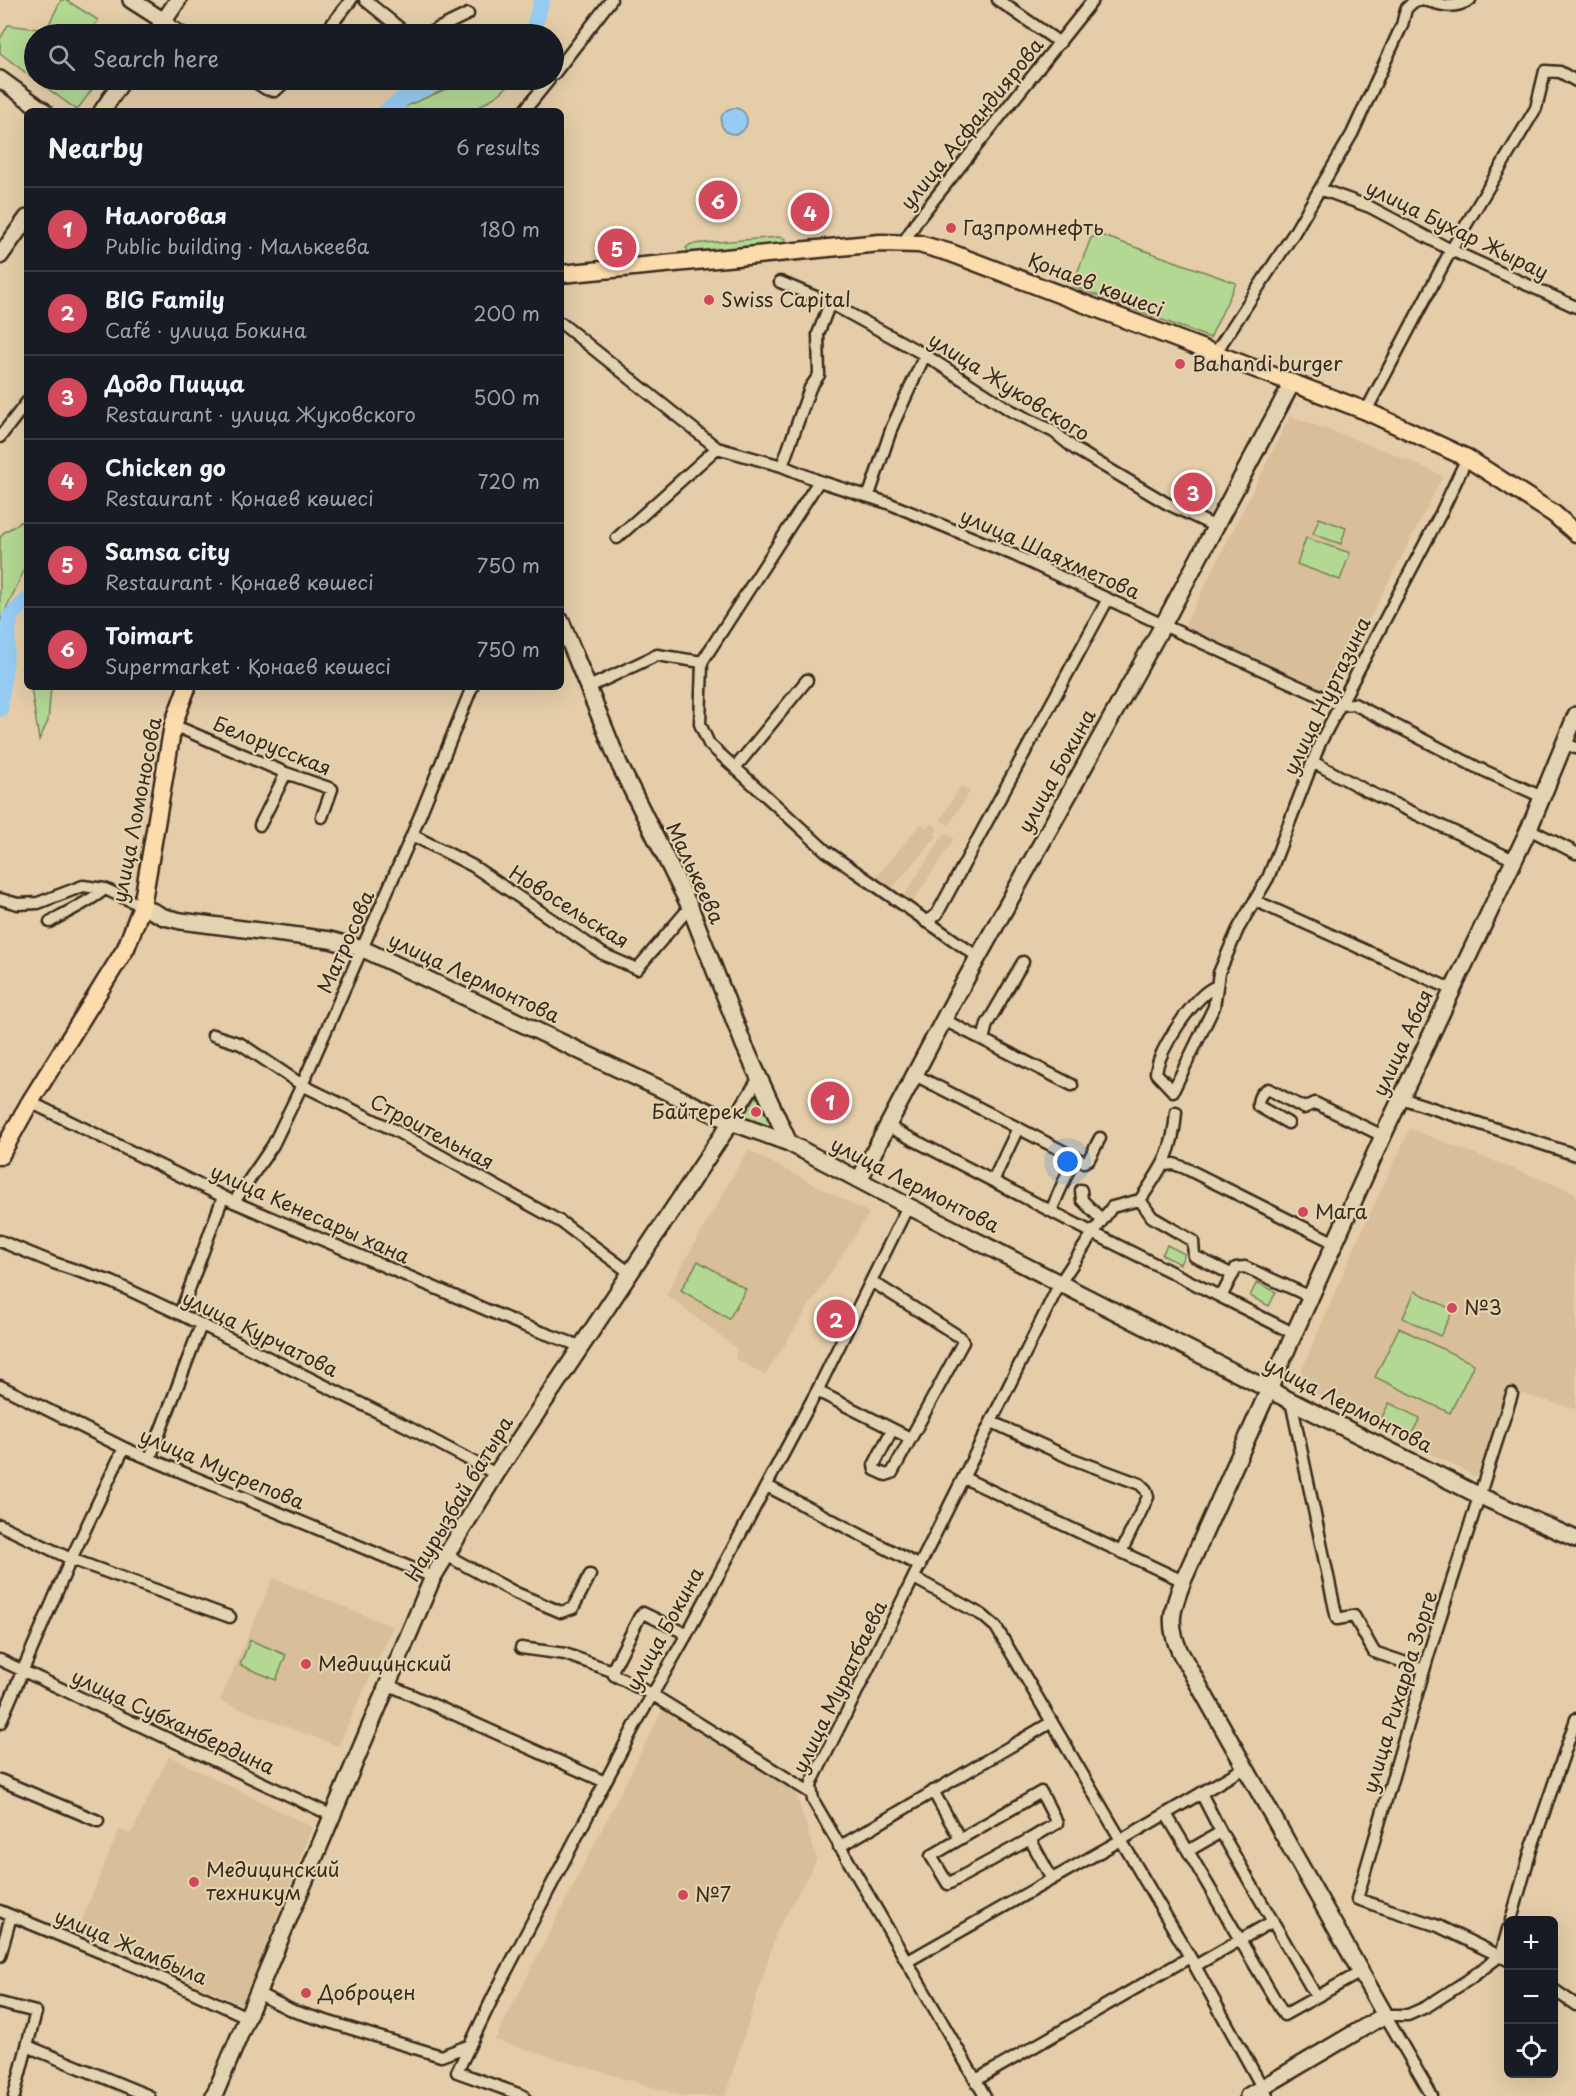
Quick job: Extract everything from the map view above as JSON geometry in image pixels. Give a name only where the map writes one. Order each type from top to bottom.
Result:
[{"type":"main road","points":[[131,0],[164,21]]},
{"type":"main road","points":[[162,24],[178,0]]},
{"type":"main road","points":[[0,78],[40,108]]},
{"type":"main road","points":[[104,108],[116,90]]},
{"type":"main road","points":[[0,256],[24,222]]},
{"type":"main road","name":"Қонаев көшесі","points":[[564,274],[869,244],[919,244],[951,253],[1216,352],[1366,411],[1467,458],[1554,514],[1576,532]]},
{"type":"main road","name":"улица Бокина","points":[[859,1180],[978,957],[1216,527],[1292,383]]},
{"type":"main road","name":"Малькеева","points":[[564,628],[620,766],[690,907],[759,1078],[789,1143]]},
{"type":"main road","name":"улица Ломоносова","points":[[0,1156],[30,1102],[126,948],[142,906],[173,725],[186,690]]},
{"type":"main road","name":"улица Абая","points":[[1385,2015],[1244,1768],[1174,1637],[1173,1611],[1183,1581],[1383,1136],[1514,860],[1540,796],[1570,745],[1576,715]]},
{"type":"main road","name":"улица Лермонтова","points":[[142,906],[164,917],[181,921],[330,940],[363,949],[731,1122],[789,1143],[1291,1401],[1480,1496],[1576,1539]]},
{"type":"main road","name":"Наурызбай батыра","points":[[213,2096],[433,1577],[496,1474],[731,1122]]},
{"type":"main road","points":[[1248,2096],[1264,2092],[1385,2015]]},
{"type":"street","points":[[332,24],[351,0]]},
{"type":"street","points":[[365,0],[395,24]]},
{"type":"street","points":[[564,61],[611,0]]},
{"type":"street","points":[[998,0],[1060,43]]},
{"type":"street","name":"улица Асфандиярова","points":[[903,243],[919,218],[1093,0]]},
{"type":"street","points":[[1216,352],[1294,233],[1352,134],[1402,25],[1406,9],[1413,2],[1423,0],[1458,6],[1470,0]]},
{"type":"street","points":[[448,24],[468,14]]},
{"type":"street","points":[[164,21],[169,24]]},
{"type":"street","points":[[1366,411],[1451,250],[1536,108],[1545,71],[1560,72],[1576,81]]},
{"type":"street","points":[[526,108],[541,90]]},
{"type":"street","name":"улица Бухар Жырау","points":[[1320,189],[1370,207],[1451,250],[1576,308]]},
{"type":"street","name":"улица Жуковского","points":[[780,282],[830,303],[925,355],[1010,410],[1054,432],[1075,449],[1166,503],[1216,527]]},
{"type":"street","points":[[782,466],[810,388],[819,375],[818,334],[830,303]]},
{"type":"street","name":"улица Шаяхметова","points":[[564,325],[717,448],[782,466],[819,481],[869,495],[1014,555],[1340,705],[1354,704],[1476,767],[1540,796]]},
{"type":"street","points":[[869,495],[892,427],[925,355]]},
{"type":"street","points":[[0,437],[24,406]]},
{"type":"street","points":[[617,538],[717,448]]},
{"type":"street","name":"улица Нуртазина","points":[[1215,987],[1195,1004],[1168,1041],[1156,1067],[1156,1073],[1173,1091],[1214,1007],[1218,973],[1238,930],[1268,878],[1320,743],[1441,513],[1467,458]]},
{"type":"street","points":[[819,481],[702,662],[700,724],[709,744],[826,851],[978,957]]},
{"type":"street","points":[[926,922],[937,914],[1108,599]]},
{"type":"street","points":[[589,687],[657,655],[702,662]]},
{"type":"street","points":[[735,768],[807,680]]},
{"type":"street","name":"Матросова","points":[[234,1202],[273,1145],[302,1085],[412,835],[471,690]]},
{"type":"street","name":"Белорусская","points":[[173,725],[285,773],[332,789],[322,817]]},
{"type":"street","points":[[1313,762],[1367,791],[1514,860]]},
{"type":"street","points":[[261,825],[285,773]]},
{"type":"street","points":[[1528,829],[1576,853]]},
{"type":"street","name":"Новосельская","points":[[412,835],[473,866],[603,954],[637,969],[690,907]]},
{"type":"street","points":[[0,898],[18,904],[38,903],[83,886],[105,889],[142,906]]},
{"type":"street","points":[[50,922],[88,902],[105,889]]},
{"type":"street","points":[[1256,901],[1451,989]]},
{"type":"street","points":[[983,1040],[987,1024],[1023,962]]},
{"type":"street","points":[[944,1020],[1072,1085]]},
{"type":"street","name":"Строительная","points":[[213,1035],[241,1044],[302,1085],[396,1131],[561,1222],[629,1272]]},
{"type":"street","points":[[915,1075],[1074,1158],[1087,1161],[1100,1138]]},
{"type":"street","points":[[731,1122],[759,1078]]},
{"type":"street","points":[[1288,1123],[1258,1106],[1260,1095],[1264,1091],[1268,1089],[1304,1108],[1315,1103],[1383,1136]]},
{"type":"street","points":[[1401,1098],[1576,1155]]},
{"type":"street","name":"улица Кенесары хана","points":[[30,1102],[234,1202],[522,1325],[580,1346]]},
{"type":"street","points":[[1176,1112],[1172,1145],[1164,1165],[1140,1200],[1152,1217],[1193,1241],[1194,1256],[1233,1275]]},
{"type":"street","points":[[888,1126],[1093,1233],[1295,1334]]},
{"type":"street","points":[[993,1181],[1018,1128]]},
{"type":"street","points":[[1051,1211],[1074,1158]]},
{"type":"street","points":[[1164,1165],[1174,1164],[1185,1168],[1335,1243]]},
{"type":"street","points":[[1081,1190],[1082,1200],[1102,1220]]},
{"type":"street","points":[[180,1314],[223,1197]]},
{"type":"street","name":"улица Муратбаева","points":[[986,2096],[839,1847],[813,1800],[811,1787],[1060,1283],[1102,1220],[1116,1204],[1140,1200]]},
{"type":"street","name":"улица Бокина","points":[[524,2096],[457,2072],[468,2046],[635,1725],[687,1634],[817,1391],[908,1206]]},
{"type":"street","name":"улица Курчатова","points":[[0,1241],[54,1263],[112,1282],[394,1420],[496,1474]]},
{"type":"street","points":[[1221,1298],[1236,1268],[1245,1267],[1311,1297]]},
{"type":"street","points":[[871,1281],[960,1337],[963,1342],[892,1473],[886,1475],[875,1470],[874,1465],[892,1430]]},
{"type":"street","points":[[150,1458],[201,1325]]},
{"type":"street","name":"улица Мусрепова","points":[[0,1386],[124,1448],[433,1577]]},
{"type":"street","points":[[817,1391],[910,1438]]},
{"type":"street","name":"улица Рихарда Зорге","points":[[1504,1958],[1438,1926],[1357,1899],[1424,1669],[1512,1394]]},
{"type":"street","points":[[1291,1401],[1337,1619],[1354,1616],[1374,1652],[1424,1669]]},
{"type":"street","points":[[992,1422],[1070,1458],[1140,1484],[1146,1490],[1148,1497],[1121,1552]]},
{"type":"street","points":[[0,1723],[71,1559],[124,1448]]},
{"type":"street","points":[[964,1478],[1183,1581]]},
{"type":"street","points":[[767,1486],[920,1566]]},
{"type":"street","points":[[0,1525],[71,1559],[230,1617]]},
{"type":"street","points":[[446,1555],[516,1593],[561,1612],[573,1608],[590,1575]]},
{"type":"street","points":[[914,1578],[982,1615],[994,1624],[1192,1961],[1264,2092]]},
{"type":"street","points":[[612,1671],[643,1613],[687,1634]]},
{"type":"street","points":[[521,1648],[565,1654],[612,1671],[614,1675],[653,1695],[811,1793]]},
{"type":"street","name":"улица Субханбердина","points":[[0,1660],[331,1815]]},
{"type":"street","points":[[387,1684],[605,1782]]},
{"type":"street","points":[[1512,1916],[1531,1850],[1576,1719]]},
{"type":"street","points":[[839,1847],[1052,1722]]},
{"type":"street","points":[[908,1961],[1244,1768]]},
{"type":"street","points":[[0,1780],[98,1821]]},
{"type":"street","points":[[933,1791],[960,1839]]},
{"type":"street","points":[[1041,1792],[1057,1823],[948,1884],[931,1856],[960,1839],[1041,1792]]},
{"type":"street","points":[[1201,1793],[1221,1832],[1316,1996]]},
{"type":"street","points":[[1166,1814],[1284,2015],[1361,1972]]},
{"type":"street","points":[[1188,1851],[1221,1832]]},
{"type":"street","points":[[1030,1839],[1053,1879]]},
{"type":"street","points":[[0,1956],[5,1913]]},
{"type":"street","name":"улица Жамбыла","points":[[5,1913],[147,1971],[247,2017]]},
{"type":"street","points":[[976,2080],[1192,1961],[1240,1940],[1273,1921]]},
{"type":"street","points":[[1385,2015],[1408,2015],[1426,2007],[1504,1959]]},
{"type":"street","points":[[257,1993],[293,2011],[441,2056],[468,2046]]},
{"type":"street","points":[[1558,1993],[1576,2005]]},
{"type":"street","points":[[0,2003],[36,2012],[14,2096]]},
{"type":"street","points":[[1385,2015],[1432,2096]]},
{"type":"street","points":[[27,2046],[149,2096]]},
{"type":"shaded area","points":[[1290,416],[1389,452],[1443,476],[1334,688],[1326,694],[1183,630]]},
{"type":"shaded area","points":[[961,786],[970,791],[949,825],[940,820]]},
{"type":"shaded area","points":[[931,823],[938,829],[934,834],[937,836],[889,892],[874,880],[921,824],[927,828]]},
{"type":"shaded area","points":[[945,833],[954,839],[910,906],[901,900]]},
{"type":"shaded area","name":"№3","points":[[1410,1129],[1576,1193],[1576,1409],[1509,1390],[1476,1477],[1296,1383],[1361,1233]]},
{"type":"shaded area","points":[[748,1150],[869,1213],[765,1375],[735,1358],[737,1349],[666,1294]]},
{"type":"shaded area","name":"Медицинский","points":[[273,1578],[393,1627],[338,1746],[220,1701]]},
{"type":"shaded area","name":"№7","points":[[666,1703],[790,1776],[817,1859],[777,1931],[725,2096],[683,2096],[495,2040]]},
{"type":"shaded area","name":"Медицинский техникум","points":[[169,1756],[312,1827],[242,2005],[78,1929],[119,1830],[131,1834]]},
{"type":"green space","points":[[61,0],[66,0],[98,20],[95,24],[49,24]]},
{"type":"green space","points":[[8,25],[24,27],[24,71],[0,53],[0,39]]},
{"type":"green space","points":[[50,90],[92,90],[78,108],[74,108]]},
{"type":"green space","points":[[444,90],[504,90],[477,108],[402,108]]},
{"type":"green space","points":[[1098,234],[1236,283],[1210,338],[1072,286],[1091,238]]},
{"type":"green space","points":[[779,237],[786,239],[785,244],[690,254],[686,248],[691,244]]},
{"type":"green space","points":[[1319,518],[1346,528],[1341,544],[1313,534]]},
{"type":"green space","points":[[24,520],[24,570],[0,622],[0,538],[3,533]]},
{"type":"green space","points":[[1306,538],[1350,553],[1340,580],[1297,564]]},
{"type":"green space","points":[[31,690],[51,690],[48,721],[39,740]]},
{"type":"green space","points":[[758,1094],[774,1132],[742,1118]]},
{"type":"green space","points":[[1167,1245],[1185,1254],[1180,1264],[1162,1255]]},
{"type":"green space","points":[[698,1261],[746,1289],[729,1319],[681,1290]]},
{"type":"green space","points":[[1257,1282],[1276,1292],[1269,1306],[1250,1296]]},
{"type":"green space","points":[[1415,1291],[1453,1310],[1440,1336],[1403,1318]]},
{"type":"green space","points":[[1399,1328],[1474,1364],[1450,1413],[1375,1377]]},
{"type":"green space","points":[[1389,1403],[1420,1418],[1411,1435],[1381,1419]]},
{"type":"green space","points":[[250,1640],[286,1655],[276,1680],[240,1665]]},
{"type":"water","points":[[734,108],[743,112],[747,121],[743,130],[734,134],[725,130],[721,121],[725,112]]},
{"type":"waterway","points":[[535,24],[542,0]]},
{"type":"waterway","points":[[390,108],[407,96],[421,90]]},
{"type":"waterway","points":[[0,709],[10,616],[24,603]]},
{"type":"place","name":"Toimart","points":[[718,200]]},
{"type":"place","name":"Chicken go","points":[[810,212]]},
{"type":"place","name":"Газпромнефть","points":[[951,228]]},
{"type":"place","name":"Samsa city","points":[[617,248]]},
{"type":"place","name":"Swiss Capital","points":[[709,300]]},
{"type":"place","name":"Bahandi burger","points":[[1180,364]]},
{"type":"place","name":"Додо Пицца","points":[[1193,492]]},
{"type":"place","name":"Налоговая","points":[[830,1101]]},
{"type":"place","name":"Байтерек","points":[[756,1112]]},
{"type":"place","name":"Мага","points":[[1303,1212]]},
{"type":"place","name":"№3","points":[[1452,1308]]},
{"type":"place","name":"BIG Family","points":[[836,1319]]},
{"type":"place","name":"Медицинский","points":[[306,1664]]},
{"type":"place","name":"Медицинский техникум","points":[[194,1882]]},
{"type":"place","name":"№7","points":[[683,1895]]},
{"type":"place","name":"Доброцен","points":[[306,1993]]}]
